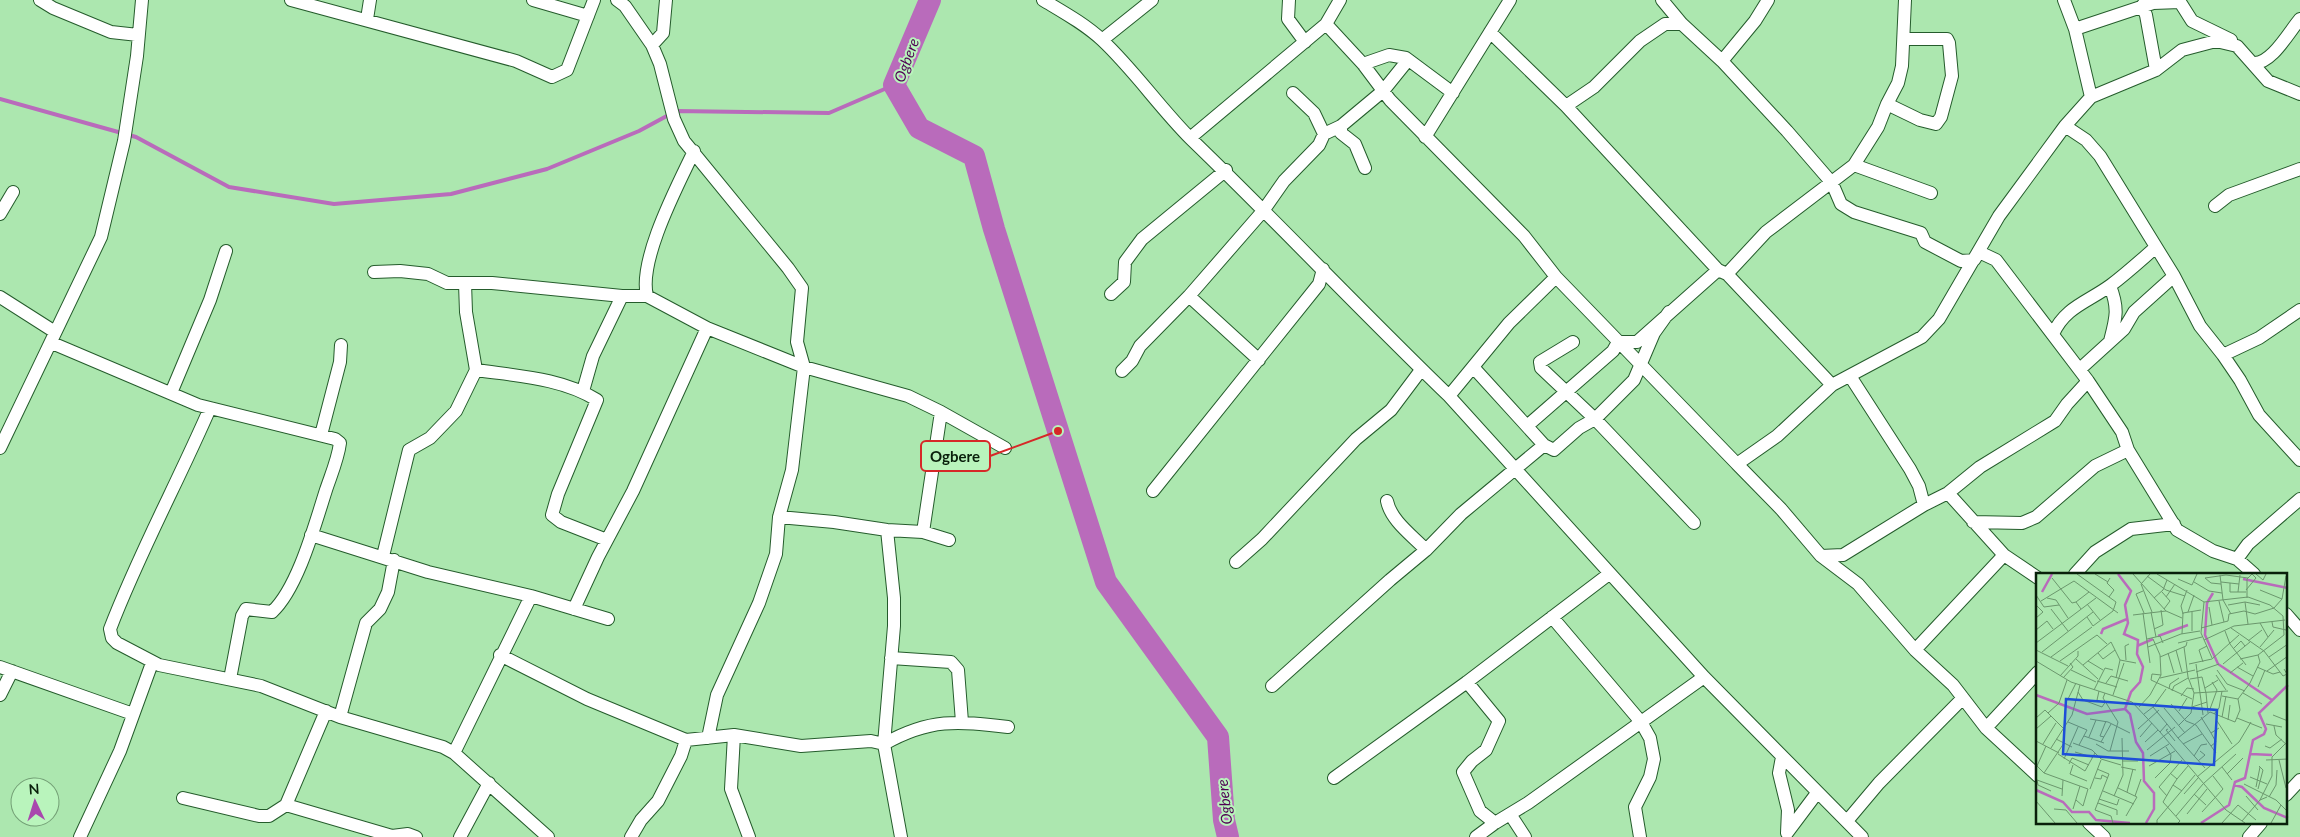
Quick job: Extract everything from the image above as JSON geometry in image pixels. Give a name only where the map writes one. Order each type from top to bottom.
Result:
[{"type":"street","points":[[40,0],[54,8],[111,32],[138,34]]},
{"type":"street","points":[[0,448],[101,237],[124,141],[137,56],[142,0]]},
{"type":"street","points":[[291,0],[368,19],[516,61],[552,77],[567,70],[594,0]]},
{"type":"street","points":[[368,19],[370,0]]},
{"type":"street","points":[[532,0],[588,16]]},
{"type":"street","points":[[617,0],[625,6],[652,45],[660,64],[672,113],[684,141],[788,268],[802,288],[797,342],[804,367],[792,470],[779,517],[776,554],[759,603],[717,695],[708,738]]},
{"type":"street","points":[[652,45],[663,33],[666,0]]},
{"type":"street","points":[[1043,0],[1069,15],[1102,40],[1190,138],[1226,170],[1263,211],[1449,396],[1704,677],[1862,837]]},
{"type":"street","points":[[1102,40],[1152,0]]},
{"type":"street","points":[[1289,0],[1288,19],[1305,42]]},
{"type":"street","points":[[1190,138],[1326,24],[1340,0]]},
{"type":"street","points":[[1425,137],[1510,0]]},
{"type":"street","points":[[1662,0],[1682,24],[1722,61],[1788,131],[1832,183],[1841,204],[1854,212],[1921,233],[1925,242],[1961,261],[1974,260],[1979,252]]},
{"type":"street","points":[[1722,61],[1755,21],[1768,0]]},
{"type":"street","points":[[1618,342],[1637,342],[1669,312],[1722,272],[1766,232],[1854,165],[1878,127],[1900,75],[1904,39],[1905,0]]},
{"type":"street","points":[[2064,0],[2075,29],[2091,97]]},
{"type":"street","points":[[2075,29],[2144,3],[2180,1],[2192,21],[2232,40],[2268,81],[2300,94]]},
{"type":"street","points":[[2144,3],[2156,70]]},
{"type":"street","points":[[2253,63],[2259,63],[2270,58],[2300,19]]},
{"type":"street","points":[[1326,24],[1363,64],[1383,92],[1425,137],[1524,236],[1556,277],[1781,509],[1821,556],[1858,584],[1915,650],[1952,685],[1986,728],[2036,774]]},
{"type":"street","points":[[1566,106],[1594,87],[1640,41],[1665,24],[1682,24]]},
{"type":"street","points":[[1490,32],[1566,106],[1722,272],[1832,385]]},
{"type":"street","points":[[1887,104],[1920,120],[1936,124],[1941,116],[1952,76],[1947,39],[1904,39]]},
{"type":"street","points":[[1737,464],[1777,436],[1832,385],[1922,337],[1938,319],[1999,216],[2065,126],[2091,97],[2156,70],[2182,50],[2216,41],[2237,46]]},
{"type":"street","points":[[1363,64],[1389,55],[1408,60],[1453,93]]},
{"type":"street","points":[[1122,371],[1132,361],[1140,346],[1189,296],[1263,211],[1284,181],[1319,145],[1324,134],[1341,126],[1383,92],[1408,60]]},
{"type":"street","points":[[1293,93],[1314,113],[1324,134]]},
{"type":"street","points":[[1341,126],[1341,133],[1355,144],[1365,168]]},
{"type":"street","points":[[2065,126],[2086,140],[2100,156],[2174,276],[2200,326],[2240,380],[2259,415],[2300,460]]},
{"type":"street","points":[[647,296],[644,285],[659,228],[694,151]]},
{"type":"street","points":[[1854,165],[1930,193]]},
{"type":"street","points":[[2215,206],[2229,195],[2300,169]]},
{"type":"street","points":[[1111,294],[1124,282],[1125,262],[1142,239],[1226,170]]},
{"type":"street","points":[[0,214],[13,192]]},
{"type":"street","points":[[2053,334],[2059,322],[2070,311],[2110,286],[2156,247]]},
{"type":"street","points":[[171,393],[210,300],[226,251]]},
{"type":"street","points":[[1979,252],[1996,260],[2080,369],[2122,432],[2128,450],[2177,530],[2213,551],[2237,558],[2253,573]]},
{"type":"street","points":[[1153,491],[1319,284],[1323,269]]},
{"type":"street","points":[[374,272],[400,271],[428,274],[447,284],[492,283],[622,296],[647,296],[707,328],[804,367],[908,396],[1005,448]]},
{"type":"street","points":[[2080,369],[2124,329],[2134,312],[2174,276]]},
{"type":"street","points":[[1449,396],[1509,323],[1556,277]]},
{"type":"street","points":[[340,717],[366,623],[380,609],[388,592],[389,558],[409,450],[430,438],[456,411],[476,370],[466,312],[465,283]]},
{"type":"street","points":[[2110,286],[2117,302],[2117,311],[2110,342]]},
{"type":"street","points":[[583,391],[593,356],[622,296]]},
{"type":"street","points":[[1189,296],[1259,360]]},
{"type":"street","points":[[0,297],[53,338],[198,405],[321,435],[340,443],[311,535],[293,581],[278,607],[272,612],[266,613],[246,609],[242,616],[230,679]]},
{"type":"street","points":[[2223,355],[2258,338],[2300,310]]},
{"type":"street","points":[[1473,367],[1544,444],[1554,450],[1579,428],[1595,419],[1634,380],[1654,333],[1669,312]]},
{"type":"street","points":[[574,609],[633,491],[707,328]]},
{"type":"street","points":[[1573,342],[1540,362],[1542,368],[1595,419],[1694,523]]},
{"type":"street","points":[[1527,426],[1613,351],[1618,342]]},
{"type":"street","points":[[321,435],[340,362],[341,345]]},
{"type":"street","points":[[476,370],[551,382],[583,391],[598,400],[558,494],[552,515],[561,522],[607,540]]},
{"type":"street","points":[[1236,562],[1262,539],[1356,439],[1391,410],[1421,370]]},
{"type":"street","points":[[1850,376],[1910,469],[1919,486],[1924,504]]},
{"type":"street","points":[[1821,556],[1843,555],[1924,504],[1948,493],[1980,467],[2055,421],[2067,404],[2088,381]]},
{"type":"street","points":[[210,408],[187,461],[142,550],[110,629],[112,638],[117,643],[152,663],[261,686],[340,717],[420,740],[454,753],[548,837]]},
{"type":"street","points":[[923,532],[941,412]]},
{"type":"street","points":[[1272,686],[1426,550],[1461,514],[1544,444]]},
{"type":"street","points":[[1973,522],[2022,523],[2036,517],[2095,466],[2128,450]]},
{"type":"street","points":[[1948,493],[2004,555],[2036,577]]},
{"type":"street","points":[[2237,558],[2248,544],[2300,499]]},
{"type":"street","points":[[1387,501],[1388,507],[1398,521],[1426,550]]},
{"type":"street","points":[[779,517],[834,522],[887,530],[923,532],[949,540]]},
{"type":"street","points":[[2076,573],[2095,552],[2131,529],[2174,524]]},
{"type":"street","points":[[887,530],[894,598],[884,744],[901,837]]},
{"type":"street","points":[[311,535],[389,558],[428,572],[531,596],[608,619]]},
{"type":"street","points":[[1915,650],[2004,555]]},
{"type":"street","points":[[1334,778],[1467,682],[1609,574]]},
{"type":"street","points":[[454,753],[500,655],[531,596]]},
{"type":"street","points":[[2288,616],[2300,630]]},
{"type":"street","points":[[1552,617],[1641,722],[1650,738],[1654,759],[1650,777],[1635,807],[1640,837]]},
{"type":"street","points":[[500,655],[587,699],[686,740],[734,735],[801,746],[871,741],[884,744],[903,733],[927,725],[962,722],[1008,727]]},
{"type":"street","points":[[891,658],[951,662],[955,665],[958,670],[962,722]]},
{"type":"street","points":[[80,837],[120,751],[152,663]]},
{"type":"street","points":[[0,695],[6,669],[133,714]]},
{"type":"street","points":[[1986,728],[2036,674]]},
{"type":"street","points":[[1476,837],[1494,823],[1528,803],[1704,677]]},
{"type":"street","points":[[1467,682],[1499,720],[1486,750],[1472,761],[1463,772],[1480,811],[1494,823]]},
{"type":"street","points":[[1847,821],[1879,783],[1962,699]]},
{"type":"street","points":[[183,798],[259,816],[269,816],[286,805],[326,711]]},
{"type":"street","points":[[734,735],[731,789],[749,837]]},
{"type":"street","points":[[630,837],[641,820],[658,801],[681,756],[686,740]]},
{"type":"street","points":[[1782,757],[1779,773],[1788,810],[1786,835]]},
{"type":"street","points":[[2288,793],[2300,780]]},
{"type":"street","points":[[460,837],[489,783]]},
{"type":"street","points":[[1786,835],[1817,793]]},
{"type":"street","points":[[286,805],[392,836],[408,834],[416,837]]},
{"type":"street","points":[[1510,814],[1525,837]]},
{"type":"street","points":[[2090,824],[2104,837]]},
{"type":"street","points":[[2249,837],[2260,824]]},
{"type":"waterway","name":"Ogbere","points":[[930,0],[894,85],[919,128],[974,156],[994,229],[1106,582],[1218,737],[1224,820],[1228,837]]},
{"type":"waterway","points":[[0,99],[136,137],[229,187],[334,204],[451,194],[547,169],[639,131],[676,111],[829,113],[894,85]]},
{"type":"place","name":"Ogbere","points":[[1058,431]]}]
